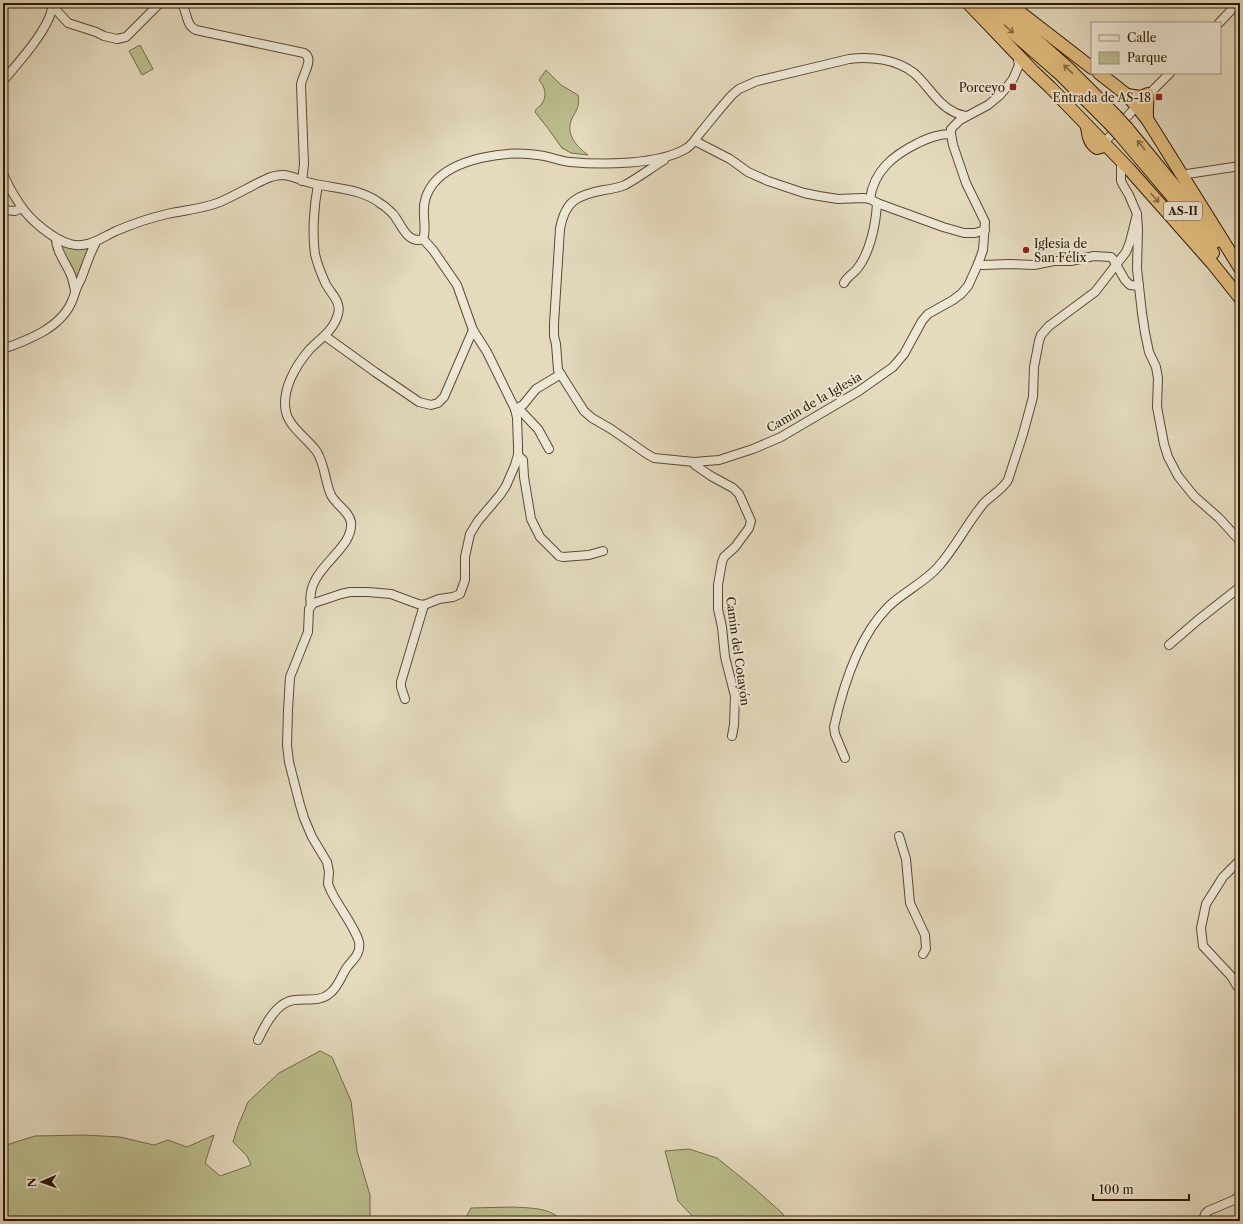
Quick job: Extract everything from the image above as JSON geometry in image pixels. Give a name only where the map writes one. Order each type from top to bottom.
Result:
[{"type":"highway","points":[[968,3],[1027,65],[1043,76],[1051,88],[1086,125],[1092,145],[1097,148],[1101,147],[1104,143],[1212,263],[1240,298]]},
{"type":"highway","name":"AS-II","points":[[979,3],[1124,131],[1182,195],[1240,277]]},
{"type":"highway","name":"AS-II","points":[[995,3],[1068,68],[1112,119]]},
{"type":"highway","points":[[1008,3],[1091,67]]},
{"type":"highway","points":[[1100,74],[1127,95],[1135,108],[1147,119],[1240,268]]},
{"type":"highway","points":[[1127,95],[1140,97],[1148,94],[1147,119]]},
{"type":"highway","name":"AS-II","points":[[1124,131],[1176,201],[1240,293]]},
{"type":"street","points":[[54,4],[58,12],[68,23],[117,39],[126,37],[160,3]]},
{"type":"street","points":[[181,3],[188,23],[196,30],[304,53],[307,55],[308,62],[301,85],[304,164],[302,181]]},
{"type":"street","points":[[1220,22],[1238,3]]},
{"type":"street","points":[[3,81],[19,63],[42,30],[50,17],[54,4]]},
{"type":"street","points":[[423,239],[425,232],[424,204],[427,195],[438,178],[450,169],[489,156],[515,154],[539,155],[568,162],[597,163],[650,160],[670,156],[687,148],[695,141],[732,95],[748,85],[848,59],[879,59],[908,69],[943,105],[954,113],[966,116]]},
{"type":"street","points":[[1013,80],[1028,71],[1027,65]]},
{"type":"street","points":[[844,283],[857,269],[872,237],[877,214],[871,192],[874,182],[883,168],[893,158],[902,152],[936,135],[950,134],[955,124],[999,96],[1027,65]]},
{"type":"street","points":[[1104,143],[1148,94],[1169,74]]},
{"type":"street","name":"Camín de la Iglesia","points":[[670,156],[624,185],[576,198],[565,210],[560,229],[554,336],[557,365],[584,411],[592,418],[612,429],[654,458],[694,462],[719,460],[753,449],[781,437],[859,391],[899,361],[922,321],[928,314],[949,303],[961,294],[968,286],[983,250],[986,222],[966,183],[950,134]]},
{"type":"street","points":[[695,141],[730,160],[748,172],[768,181],[804,193],[838,199],[863,198],[943,227],[964,233],[975,234],[986,230]]},
{"type":"street","points":[[1125,165],[1129,195]]},
{"type":"street","points":[[1125,165],[1121,181],[1135,207],[1137,214],[1137,269],[1139,286],[1145,333],[1149,352],[1156,367],[1158,378],[1157,407],[1159,425],[1168,457],[1178,476],[1194,496],[1219,518],[1240,542]]},
{"type":"street","points":[[1184,177],[1188,174],[1240,166]]},
{"type":"street","points":[[3,174],[15,198],[22,208],[56,239],[71,245],[81,246],[96,242],[104,236],[129,225],[166,214],[220,202],[274,176],[284,175],[302,181],[359,192],[372,198],[392,213],[408,236],[419,241],[423,239]]},
{"type":"street","points":[[311,606],[310,599],[312,585],[319,573],[346,539],[349,534],[351,521],[348,514],[338,505],[331,495],[322,462],[317,453],[286,415],[285,404],[287,388],[296,369],[310,350],[331,329],[338,316],[340,308],[337,300],[324,282],[315,252],[315,204],[318,184]]},
{"type":"street","points":[[3,210],[22,208]]},
{"type":"street","points":[[846,758],[834,734],[834,727],[846,682],[864,641],[888,607],[931,575],[950,552],[985,502],[1004,487],[1008,480],[1018,447],[1024,434],[1033,397],[1034,367],[1041,335],[1049,326],[1095,292],[1126,252],[1137,214]]},
{"type":"street","points":[[56,239],[59,251],[71,275],[75,291]]},
{"type":"street","points":[[423,239],[433,250],[457,286],[473,330],[487,352],[516,408],[538,429],[549,449]]},
{"type":"street","points":[[3,349],[24,341],[47,329],[66,312],[72,302],[75,291],[79,285],[96,242]]},
{"type":"street","points":[[978,264],[1034,265],[1054,261],[1071,261],[1094,256],[1111,257],[1130,286],[1139,286]]},
{"type":"street","points":[[325,336],[419,402],[430,406],[438,403],[444,397],[473,330]]},
{"type":"street","points":[[516,408],[523,405],[536,389],[561,374]]},
{"type":"street","points":[[258,1040],[265,1025],[283,1004],[294,1001],[319,999],[328,996],[337,986],[347,967],[355,958],[360,948],[350,925],[328,884],[327,862],[312,836],[304,818],[289,762],[287,730],[289,682],[293,667],[308,632],[308,613],[314,603],[341,594],[368,592],[391,594],[424,605],[439,599],[453,597],[460,594],[465,580],[465,557],[470,534],[478,521],[506,486],[515,465],[518,455],[516,408]]},
{"type":"street","points":[[518,455],[523,460],[524,478],[531,519],[540,537],[559,556],[562,557],[589,555],[603,551]]},
{"type":"street","name":"Camín del Cotayón","points":[[694,462],[695,465],[711,476],[734,488],[739,494],[751,521],[751,525],[735,547],[724,557],[718,585],[718,609],[722,626],[725,657],[735,696],[732,736]]},
{"type":"street","points":[[1169,645],[1240,587]]},
{"type":"street","points":[[404,699],[401,682],[424,605]]},
{"type":"street","points":[[899,836],[906,858],[910,903],[925,935],[926,949],[924,954]]},
{"type":"street","points":[[1240,860],[1223,877],[1206,904],[1201,928],[1203,946],[1240,988]]},
{"type":"street","points":[[1203,1221],[1205,1214],[1208,1211],[1240,1196]]},
{"type":"green space","points":[[140,45],[153,69],[142,75],[129,51]]},
{"type":"green space","points":[[546,70],[561,85],[578,95],[579,99],[577,110],[572,118],[570,129],[576,144],[588,155],[571,153],[562,148],[535,112],[543,102],[545,95],[543,86],[539,80]]},
{"type":"green space","points":[[60,245],[84,245],[89,250],[79,285]]},
{"type":"green space","points":[[320,1051],[332,1057],[351,1101],[357,1151],[370,1195],[370,1221],[3,1221],[3,1146],[35,1136],[84,1135],[120,1137],[154,1145],[168,1140],[187,1147],[214,1135],[205,1163],[220,1176],[251,1165],[247,1156],[233,1142],[248,1102],[279,1073]]},
{"type":"green space","points":[[689,1149],[717,1158],[783,1214],[784,1221],[697,1221],[678,1201],[665,1151]]},
{"type":"green space","points":[[512,1207],[539,1209],[552,1213],[562,1221],[464,1221],[471,1208]]},
{"type":"place","name":"Porceyo","points":[[1013,87]]},
{"type":"place","name":"Entrada de AS-18","points":[[1159,97]]},
{"type":"place","name":"Iglesia de San Félix","points":[[1026,250]]}]
